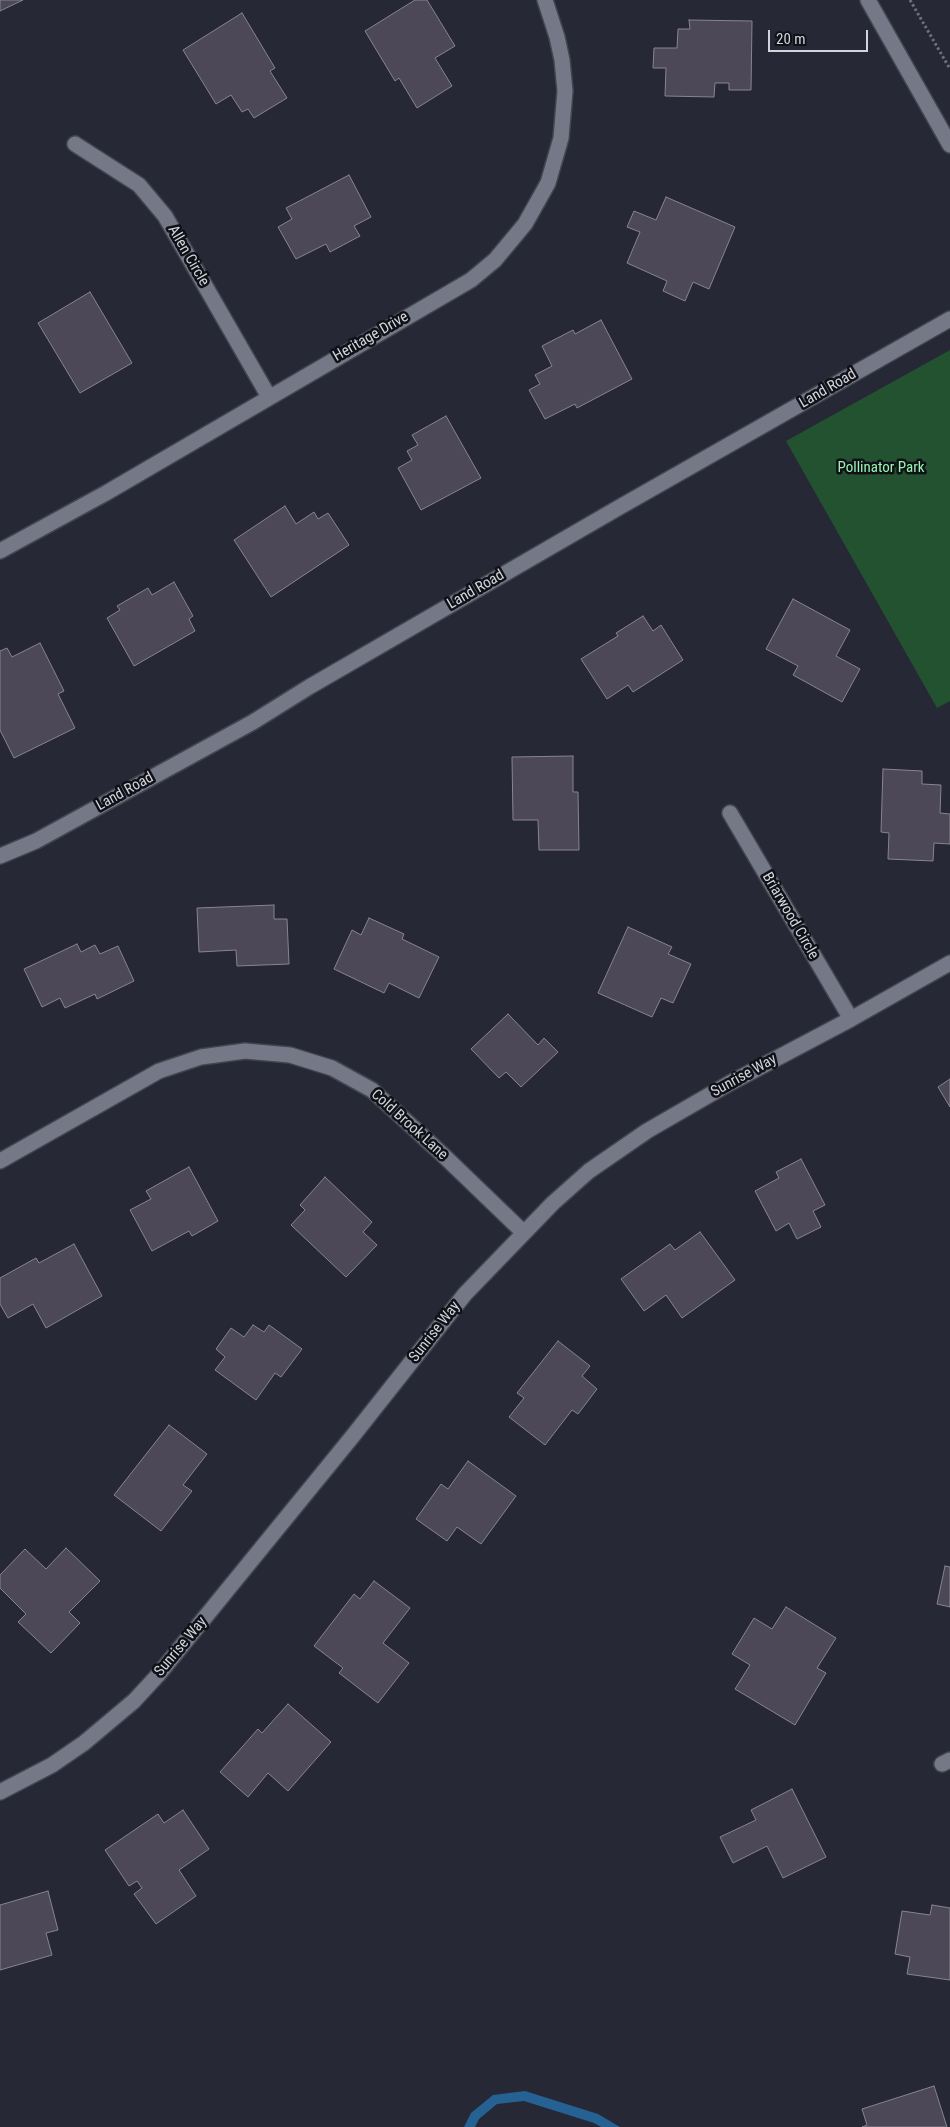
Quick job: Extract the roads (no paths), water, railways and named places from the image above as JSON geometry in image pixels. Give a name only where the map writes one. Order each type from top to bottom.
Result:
[{"type":"street","name":"Heritage Drive","points":[[0,551],[106,493],[269,396],[471,280],[495,260],[525,224],[548,183],[561,138],[564,100],[562,60],[557,37],[544,0]]},
{"type":"street","points":[[868,0],[950,145]]},
{"type":"street","name":"Allen Circle","points":[[75,144],[138,185],[164,216],[269,396]]},
{"type":"street","name":"Land Road","points":[[0,856],[36,841],[253,722],[592,523],[950,319]]},
{"type":"street","name":"Briarwood Circle","points":[[730,813],[850,1019]]},
{"type":"street","name":"Sunrise Way","points":[[0,1792],[52,1765],[84,1743],[134,1701],[152,1682],[352,1438],[465,1294],[523,1232],[589,1171],[647,1132],[730,1083],[950,964]]},
{"type":"street","name":"Cold Brook Lane","points":[[0,1161],[159,1071],[201,1057],[245,1051],[290,1055],[332,1068],[372,1090],[523,1232]]},
{"type":"water","points":[[525,2091],[598,2114],[620,2127],[601,2127],[594,2123],[524,2101],[497,2104],[479,2119],[475,2127],[464,2127],[471,2113],[493,2095]]},
{"type":"park label","name":"Pollinator Park","points":[[881,468]]}]
